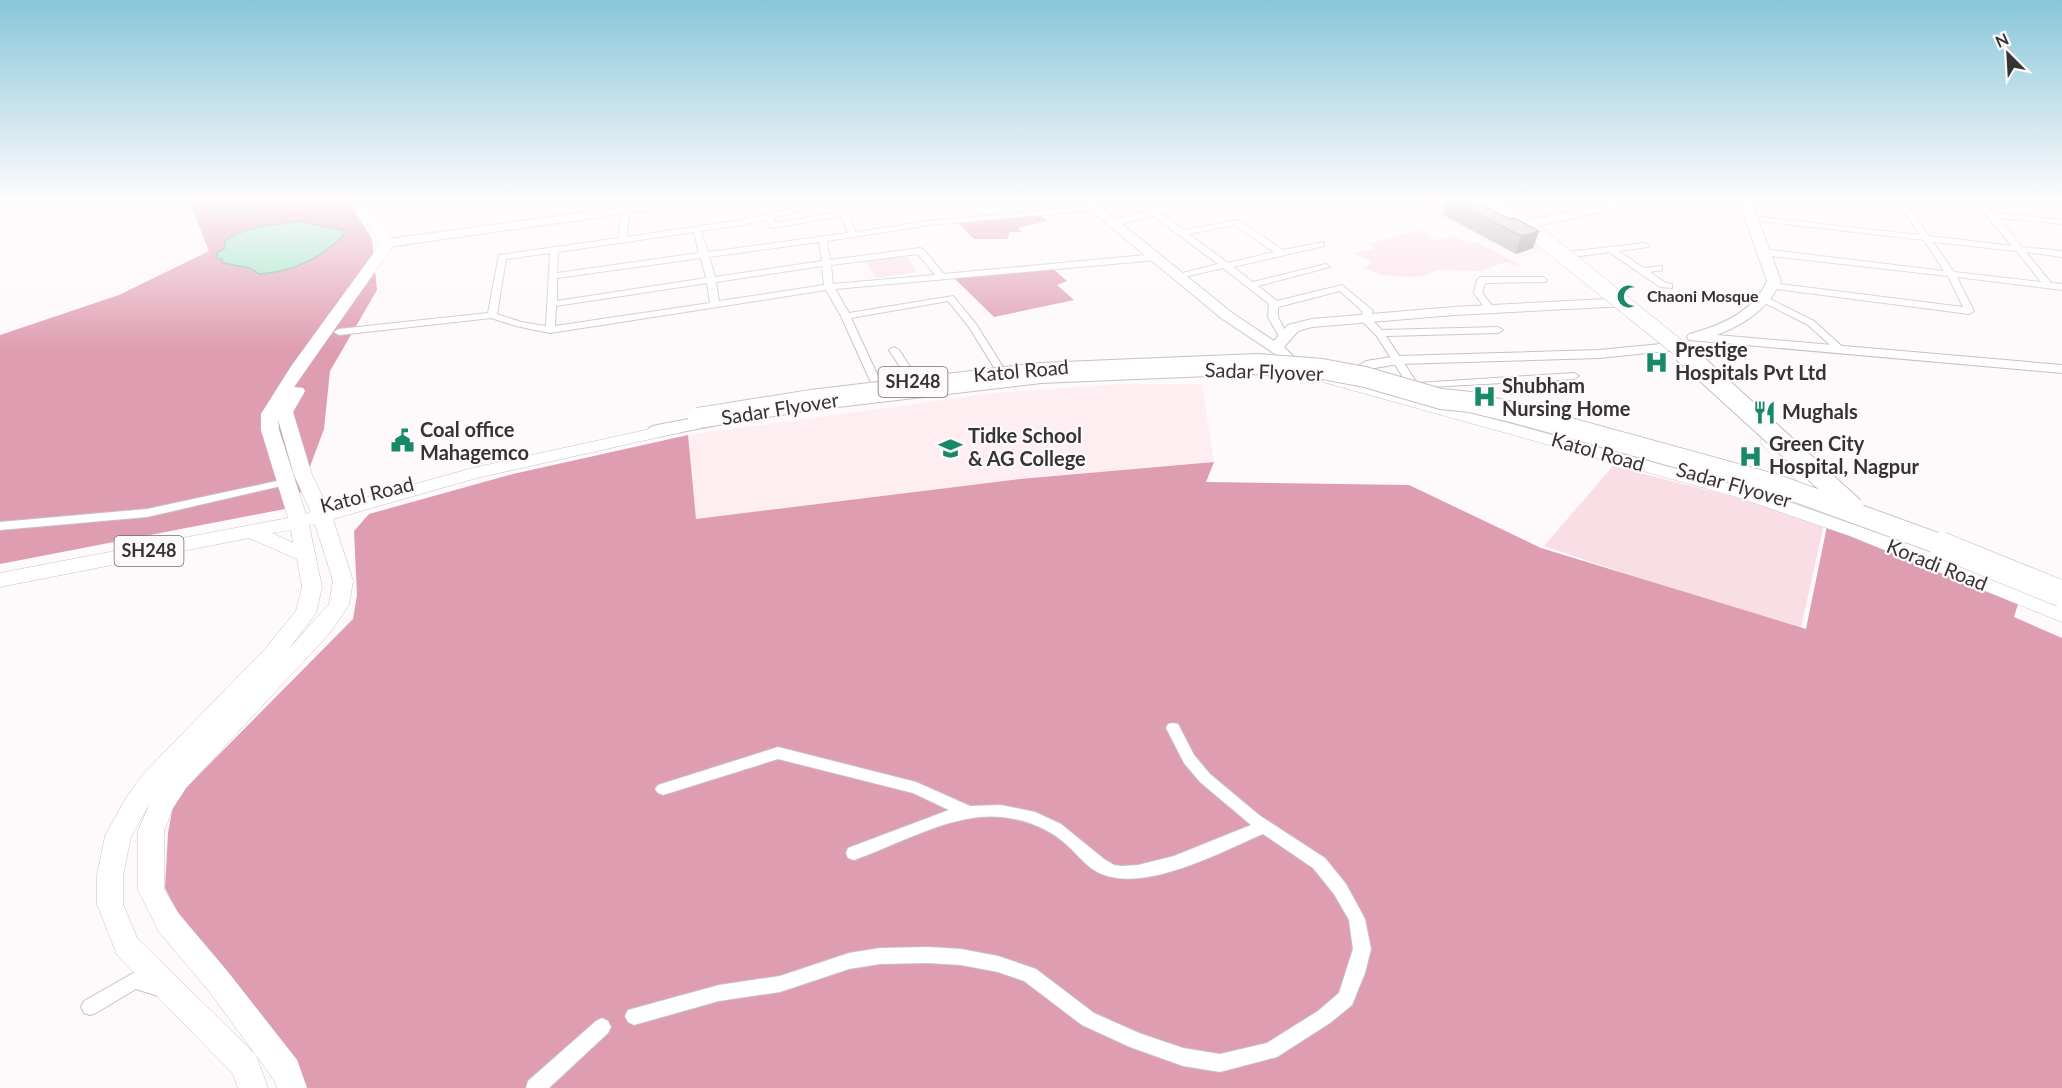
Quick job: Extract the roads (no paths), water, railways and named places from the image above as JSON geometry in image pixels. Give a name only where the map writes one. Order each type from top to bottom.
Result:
[{"type":"highway","name":"Sadar Flyover","points":[[1553,249],[1650,327],[1888,542]]},
{"type":"highway","name":"Sadar Flyover","points":[[1557,249],[1657,329],[1725,388],[1841,497],[1871,521],[1902,538],[2062,605]]},
{"type":"highway","name":"Sadar Flyover","points":[[658,428],[811,400],[1040,373],[1247,364],[1322,369],[1365,377],[1441,399],[1470,402],[1519,414],[1777,485],[1936,543],[2062,596]]},
{"type":"highway","name":"Sadar Flyover","points":[[698,420],[813,403],[1036,376],[1261,368],[1320,372],[1386,386],[1813,508],[1888,542],[2062,605]]},
{"type":"main road","points":[[292,1088],[286,1071],[273,1053],[218,981],[169,924],[151,890],[151,831],[162,804],[177,781],[321,629],[339,605],[343,581],[308,514],[286,482],[270,430],[270,414],[298,368],[386,249]]},
{"type":"main road","points":[[253,1088],[245,1065],[127,946],[110,904],[110,875],[118,836],[135,805],[153,780],[273,654],[306,613],[312,587],[306,555],[308,514],[303,475],[285,412],[295,393],[388,262],[390,249]]},
{"type":"main road","name":"Koradi Road","points":[[1549,249],[1676,342],[1828,482],[1862,527]]},
{"type":"main road","name":"Koradi Road","points":[[1559,249],[1621,302]]},
{"type":"main road","name":"Koradi Road","points":[[1676,342],[1803,477],[1826,512],[1862,527],[1888,542],[2062,615]]},
{"type":"main road","name":"Katol Road","points":[[658,428],[696,414],[915,382],[1001,372],[1219,360],[1292,367],[1748,494],[1826,512]]},
{"type":"main road","name":"Katol Road","points":[[0,580],[250,531],[530,453],[658,428],[1009,382],[1326,364],[1414,386],[1483,408],[1776,490],[1826,512]]},
{"type":"main road","points":[[1776,490],[1795,488],[1801,484],[1803,477]]},
{"type":"main road","name":"Katol Road","points":[[0,572],[308,514]]},
{"type":"main road","points":[[1862,527],[2062,596]]},
{"type":"main road","points":[[250,531],[306,555]]},
{"type":"street","points":[[492,315],[502,257],[569,249]]},
{"type":"street","points":[[702,249],[711,279],[715,304]]},
{"type":"street","points":[[552,276],[750,249]]},
{"type":"street","points":[[824,249],[829,287],[846,316],[878,387]]},
{"type":"street","points":[[1146,249],[1226,315],[1279,343]]},
{"type":"street","points":[[1203,249],[1252,285],[1274,305]]},
{"type":"street","points":[[1273,249],[1281,254]]},
{"type":"street","points":[[1178,277],[1302,249]]},
{"type":"street","points":[[1567,255],[1610,249],[1663,285],[1669,286]]},
{"type":"street","points":[[1358,371],[1371,364],[1398,360],[1599,354],[1676,342],[1720,329],[1755,308],[1770,293],[1774,281],[1762,249]]},
{"type":"street","points":[[1772,286],[1969,311],[1950,274],[1933,249]]},
{"type":"street","points":[[2020,249],[2062,254]]},
{"type":"street","points":[[2020,249],[2049,286]]},
{"type":"street","points":[[550,330],[554,251]]},
{"type":"street","points":[[552,304],[711,279],[920,251],[941,276]]},
{"type":"street","points":[[1763,252],[2062,287]]},
{"type":"street","points":[[339,332],[492,315],[519,324],[550,330],[829,287],[1156,257]]},
{"type":"street","points":[[1252,285],[1326,267]]},
{"type":"street","points":[[1643,271],[1659,268]]},
{"type":"street","points":[[1490,309],[1478,293],[1480,280],[1543,280]]},
{"type":"street","points":[[1274,305],[1342,288],[1368,311],[1365,319]]},
{"type":"street","points":[[846,316],[950,298],[973,326],[1001,372]]},
{"type":"street","points":[[1764,299],[1810,323],[1842,351]]},
{"type":"street","points":[[1279,343],[1293,328],[1312,323],[1490,309],[1621,302]]},
{"type":"street","points":[[1274,305],[1273,317],[1279,343],[1292,367]]},
{"type":"street","points":[[1365,319],[1380,333],[1414,386],[1574,376]]},
{"type":"street","points":[[1380,333],[1498,330]]},
{"type":"street","points":[[1676,342],[1842,351],[2062,369]]},
{"type":"street","points":[[894,350],[915,382]]},
{"type":"street","points":[[0,526],[147,513],[286,482]]},
{"type":"street","points":[[634,1016],[719,993],[780,984],[849,961],[880,956],[928,955],[961,957],[998,964],[1030,975],[1088,1019],[1136,1041],[1183,1057],[1220,1063],[1270,1051],[1324,1017],[1346,999],[1362,949],[1357,919],[1340,889],[1319,862],[1246,814],[1205,778],[1190,759],[1173,728]]},
{"type":"street","points":[[663,789],[778,753],[916,788],[970,812]]},
{"type":"street","points":[[854,852],[958,813],[1019,814],[1039,818],[1066,835],[1102,868],[1121,873],[1140,872],[1265,826]]},
{"type":"street","points":[[90,1007],[135,980],[172,993]]},
{"type":"street","points":[[535,1088],[602,1028]]},
{"type":"place","name":"Chaoni Mosque","points":[[1629,296]]},
{"type":"place","name":"Prestige Hospitals Pvt Ltd","points":[[1657,362]]},
{"type":"place","name":"Shubham Nursing Home","points":[[1484,397]]},
{"type":"place","name":"Mughals","points":[[1764,412]]},
{"type":"place","name":"Coal office Mahagemco","points":[[402,441]]},
{"type":"place","name":"Tidke School & AG College","points":[[950,448]]},
{"type":"place","name":"Green City Hospital, Nagpur","points":[[1751,456]]}]
